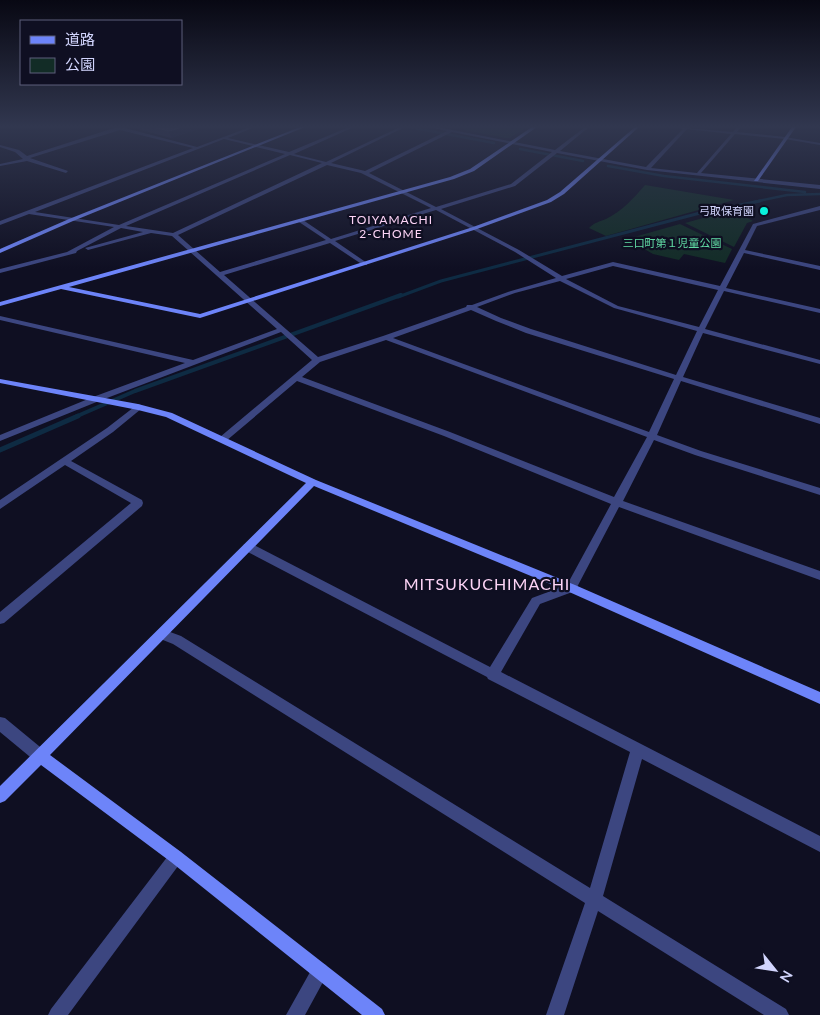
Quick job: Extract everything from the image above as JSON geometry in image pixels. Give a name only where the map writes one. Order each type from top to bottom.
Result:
[{"type":"street","points":[[0,223],[127,174]]},
{"type":"street","points":[[0,251],[184,174]]},
{"type":"street","points":[[69,253],[121,226],[242,174]]},
{"type":"street","points":[[26,212],[174,234],[303,174]]},
{"type":"street","points":[[370,174],[518,251],[559,278],[616,307],[820,362]]},
{"type":"street","points":[[0,304],[301,221],[461,174]]},
{"type":"street","points":[[218,275],[513,185],[526,174]]},
{"type":"street","points":[[60,287],[200,316],[475,228],[549,201],[562,193],[583,174]]},
{"type":"street","points":[[702,174],[820,187]]},
{"type":"street","points":[[756,180],[760,174]]},
{"type":"street","points":[[492,675],[536,601],[571,588],[652,436],[701,330],[755,225],[820,208]]},
{"type":"street","points":[[301,221],[364,264]]},
{"type":"street","points":[[0,271],[152,231]]},
{"type":"street","points":[[174,234],[248,302],[317,360]]},
{"type":"street","points":[[742,251],[820,268]]},
{"type":"street","points":[[222,439],[298,378],[317,360],[386,338],[469,306],[559,278],[613,264],[621,264],[820,311]]},
{"type":"street","points":[[469,306],[524,329],[678,379],[820,421]]},
{"type":"street","points":[[0,318],[192,363]]},
{"type":"street","points":[[0,438],[192,363],[282,331]]},
{"type":"street","points":[[386,338],[652,436],[820,492]]},
{"type":"street","points":[[298,378],[447,434],[616,502],[820,576]]},
{"type":"street","points":[[0,381],[138,407],[170,415],[313,482],[571,588],[820,698]]},
{"type":"street","points":[[0,505],[110,430],[138,407]]},
{"type":"street","points":[[0,619],[138,503],[64,461]]},
{"type":"street","points":[[0,796],[313,482]]},
{"type":"street","points":[[248,547],[637,751],[820,844]]},
{"type":"street","points":[[162,634],[177,640],[780,1015]]},
{"type":"street","points":[[0,723],[40,756],[176,857],[376,1015]]},
{"type":"street","points":[[554,1015],[594,900],[637,751]]},
{"type":"street","points":[[57,1015],[176,857]]},
{"type":"street","points":[[295,1015],[320,971]]},
{"type":"green space","points":[[645,185],[734,200],[606,236],[589,228],[617,212]]},
{"type":"green space","name":"三口町第１児童公園","points":[[732,210],[753,221],[747,223],[734,247],[685,223]]},
{"type":"green space","name":"三口町第１児童公園","points":[[680,224],[732,249],[725,263],[684,254],[679,260],[653,254],[627,239]]},
{"type":"waterway","points":[[655,174],[805,192]]},
{"type":"waterway","points":[[754,202],[787,195],[820,194]]},
{"type":"waterway","points":[[398,297],[441,281],[700,213],[760,201]]},
{"type":"waterway","points":[[75,417],[135,391],[401,295]]},
{"type":"waterway","points":[[0,450],[78,416]]},
{"type":"place","name":"弓取保育園","points":[[764,211]]},
{"type":"district","name":"TOIYAMACHI 2-CHOME","points":[[391,227]]},
{"type":"district","name":"MITSUKUCHIMACHI","points":[[487,584]]}]
